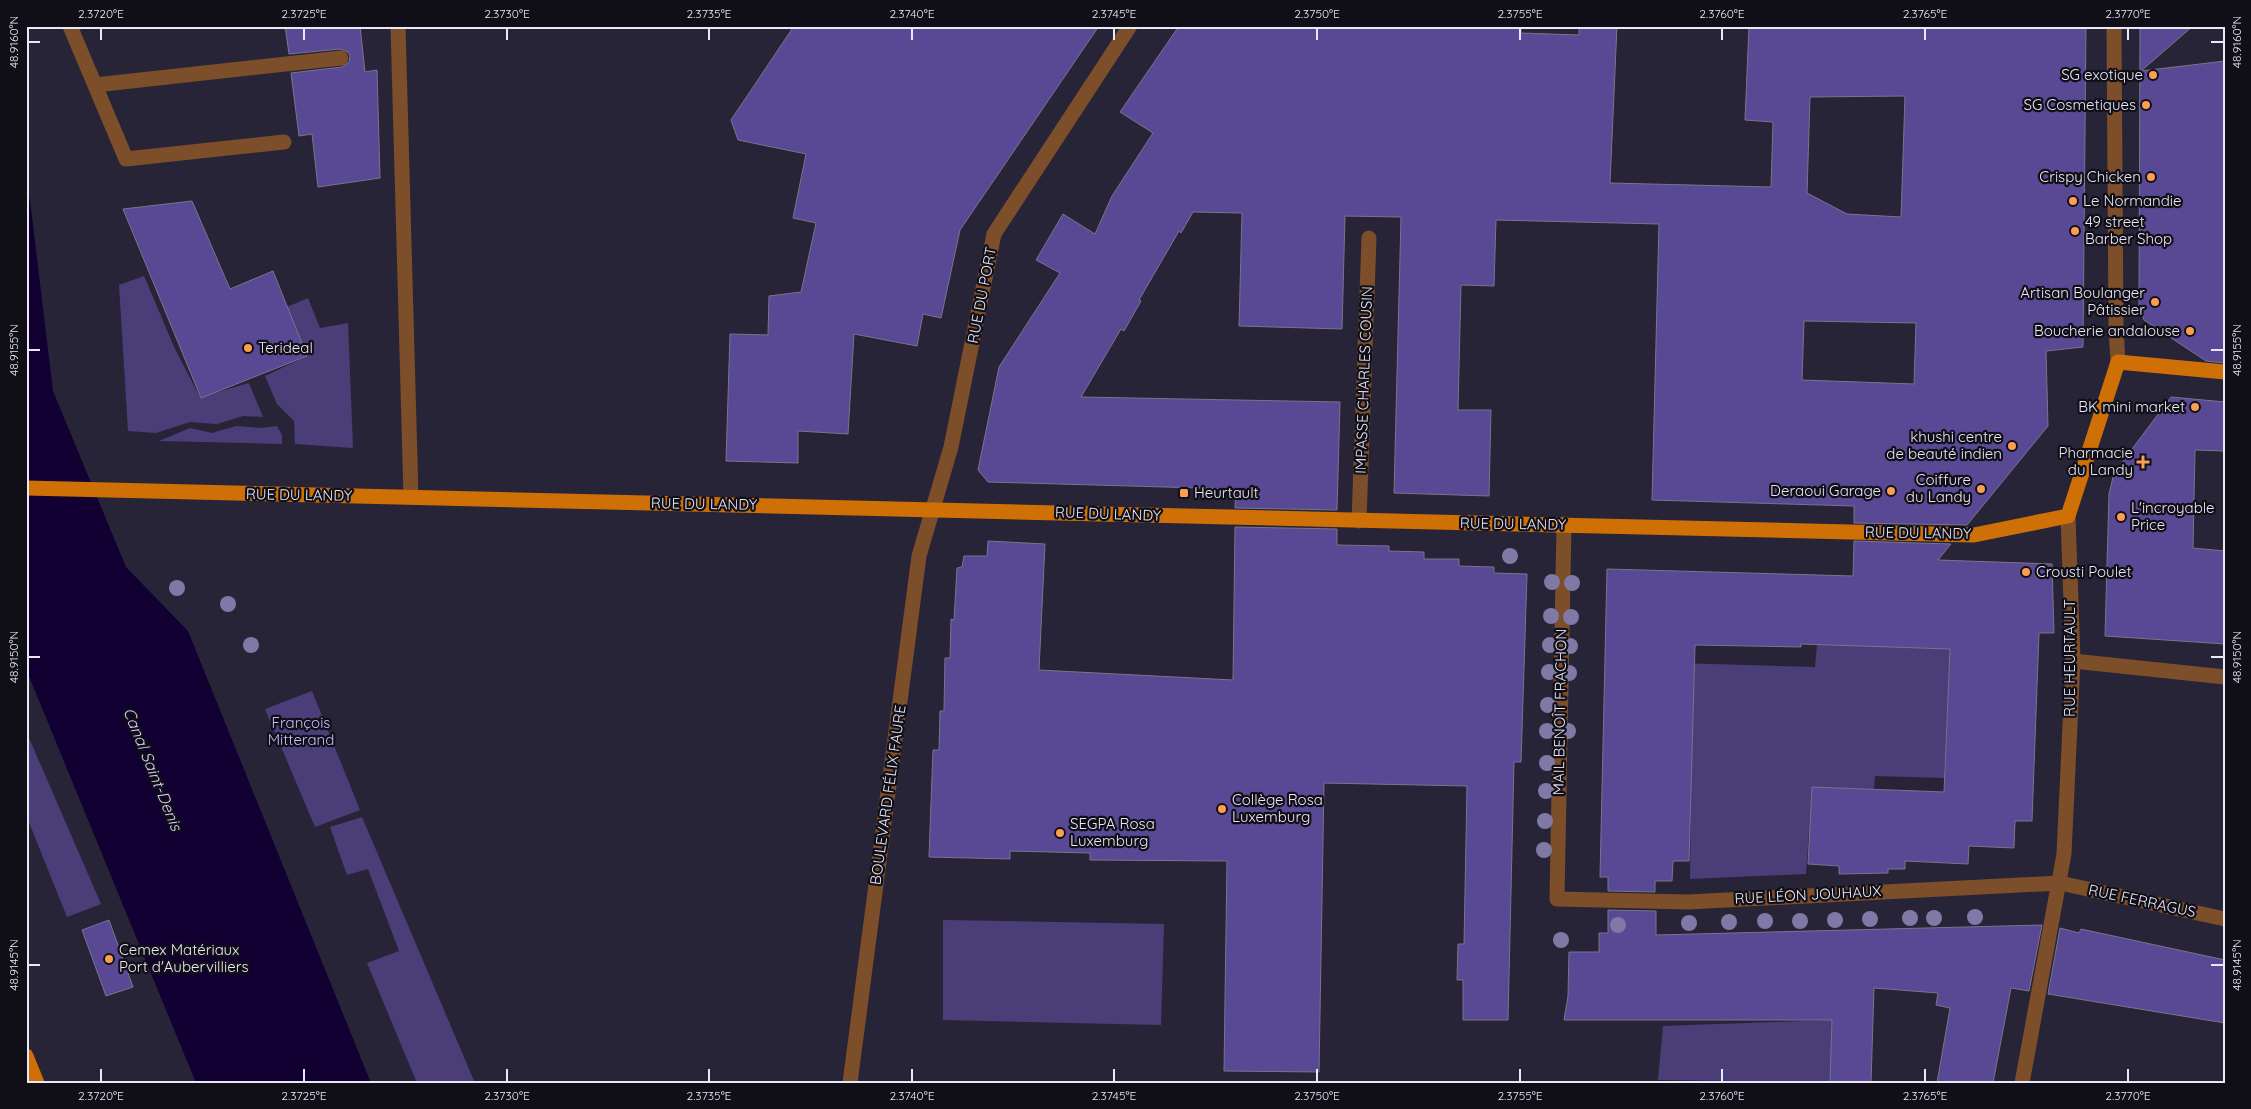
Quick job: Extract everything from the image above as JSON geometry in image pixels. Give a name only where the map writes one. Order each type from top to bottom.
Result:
[{"type":"main road","points":[[2118,362],[2225,372]]},
{"type":"main road","name":"RUE HEURTAULT","points":[[2068,516],[2118,362]]},
{"type":"main road","name":"RUE DU LANDY","points":[[26,488],[1974,535],[2068,516]]},
{"type":"main road","points":[[26,1056],[37,1083]]},
{"type":"street","points":[[70,26],[126,159],[284,142]]},
{"type":"street","points":[[398,26],[411,497]]},
{"type":"street","name":"RUE DU PORT","points":[[934,510],[951,447],[994,234],[1130,26]]},
{"type":"street","name":"RUE HEURTAULT","points":[[2114,26],[2116,328],[2118,362]]},
{"type":"street","points":[[95,85],[341,58]]},
{"type":"street","name":"IMPASSE CHARLES COUSIN","points":[[1359,521],[1369,238]]},
{"type":"street","name":"BOULEVARD FÉLIX FAURE","points":[[850,1083],[919,556],[934,510]]},
{"type":"street","name":"RUE HEURTAULT","points":[[2022,1083],[2064,854],[2073,661],[2068,516]]},
{"type":"street","name":"MAIL BENOÎT FRACHON","points":[[1557,899],[1564,524]]},
{"type":"street","points":[[2073,661],[2225,677]]},
{"type":"street","name":"RUE LÉON JOUHAUX","points":[[1557,899],[1688,902],[2060,883]]},
{"type":"street","name":"RUE FERRAGUS","points":[[2060,883],[2225,919]]},
{"type":"green space","points":[[144,276],[175,349],[200,397],[249,383],[263,417],[243,416],[217,424],[190,422],[156,433],[128,431],[119,285]]},
{"type":"green space","points":[[308,298],[320,328],[348,323],[353,448],[295,444],[294,421],[277,404],[265,376],[307,356],[287,307]]},
{"type":"green space","points":[[236,426],[261,428],[277,426],[282,435],[282,444],[159,441],[190,428],[212,433]]},
{"type":"green space","points":[[1817,644],[1950,649],[1944,778],[1875,776],[1874,789],[1812,787],[1806,874],[1690,879],[1691,795],[1677,663],[1815,667]]},
{"type":"green space","name":"François Mitterand","points":[[312,691],[360,810],[315,827],[265,709]]},
{"type":"green space","points":[[26,731],[101,904],[67,917],[26,815]]},
{"type":"green space","points":[[362,817],[475,1083],[417,1083],[367,963],[399,951],[368,869],[347,875],[330,827]]},
{"type":"green space","points":[[943,920],[1164,924],[1161,1025],[943,1020]]},
{"type":"green space","points":[[1832,1020],[1830,1082],[1658,1080],[1663,1026]]},
{"type":"water","name":"Canal Saint-Denis","points":[[26,191],[30,200],[53,391],[126,567],[188,631],[371,1083],[196,1083],[26,669]]},
{"type":"building","points":[[285,26],[360,26],[365,72],[377,70],[380,178],[318,187],[312,134],[299,136],[291,73],[342,67],[349,62],[350,56],[348,52],[340,49],[289,54]]},
{"type":"building","points":[[794,26],[1099,26],[960,230],[941,318],[923,314],[917,346],[854,334],[848,434],[798,431],[798,463],[726,461],[730,334],[768,335],[769,296],[801,292],[816,223],[793,218],[806,154],[738,140],[731,120]]},
{"type":"building","points":[[1179,26],[1521,26],[1521,33],[1579,35],[1579,26],[1617,26],[1610,183],[1771,187],[1773,122],[1745,120],[1749,26],[2086,26],[2083,347],[2046,351],[2048,426],[1967,525],[1854,523],[1854,506],[1652,500],[1659,224],[1496,220],[1494,286],[1461,285],[1458,410],[1491,410],[1489,496],[1394,493],[1401,217],[1345,216],[1342,329],[1239,326],[1242,213],[1193,212],[1181,233],[1179,231],[1139,300],[1141,301],[1124,331],[1121,329],[1081,397],[1340,402],[1337,510],[1235,508],[1236,489],[988,482],[978,470],[999,367],[1060,273],[1036,260],[1063,214],[1095,234],[1112,196],[1153,133],[1120,112]],"holes":[[[1905,96],[1901,217],[1847,214],[1807,193],[1810,97]],[[1804,321],[1916,323],[1914,384],[1802,380]]]},
{"type":"building","points":[[2140,26],[2193,26],[2141,71],[2225,61],[2225,363],[2206,361],[2144,320],[2139,305]]},
{"type":"building","points":[[192,201],[230,289],[273,271],[307,356],[201,398],[123,209]]},
{"type":"building","points":[[2171,397],[2225,402],[2225,451],[2195,450],[2193,548],[2225,551],[2225,644],[2105,636],[2109,494],[2114,473]]},
{"type":"building","name":"Collège Rosa Luxemburg","points":[[1235,527],[1337,529],[1337,545],[1389,546],[1389,551],[1424,552],[1424,559],[1459,559],[1459,566],[1494,567],[1494,573],[1527,574],[1521,762],[1514,762],[1508,1020],[1463,1020],[1463,980],[1457,980],[1458,944],[1464,944],[1467,786],[1324,783],[1319,1072],[1224,1071],[1227,861],[1090,860],[1090,853],[1010,851],[1010,859],[929,857],[933,750],[939,750],[940,711],[944,711],[945,658],[950,658],[951,619],[954,620],[957,568],[962,567],[964,556],[987,556],[988,541],[1045,544],[1039,670],[1233,680]]},
{"type":"building","points":[[1854,541],[1951,544],[1938,560],[2052,564],[2054,633],[2039,633],[2032,821],[2015,821],[2014,848],[1969,846],[1968,864],[1905,861],[1905,869],[1888,869],[1888,873],[1839,874],[1839,866],[1808,864],[1812,787],[1944,792],[1950,649],[1801,644],[1801,647],[1695,645],[1689,861],[1673,861],[1672,881],[1655,881],[1655,892],[1608,891],[1608,877],[1600,877],[1607,569],[1853,576]]},
{"type":"building","points":[[1608,910],[1656,911],[1656,935],[2042,925],[2029,991],[2011,988],[1993,1083],[1937,1083],[1950,1008],[1936,1005],[1938,993],[1874,988],[1871,1083],[1830,1083],[1832,1020],[1564,1020],[1568,996],[1569,952],[1599,952],[1599,933],[1608,933]]},
{"type":"building","points":[[109,920],[133,987],[106,996],[82,930]]},
{"type":"building","points":[[2060,928],[2079,933],[2081,929],[2225,960],[2225,1023],[2048,994]]},
{"type":"place","name":"SG exotique","points":[[2153,75]]},
{"type":"place","name":"SG Cosmetiques","points":[[2146,105]]},
{"type":"place","name":"Crispy Chicken","points":[[2151,177]]},
{"type":"place","name":"Le Normandie","points":[[2073,201]]},
{"type":"place","name":"49 street Barber Shop","points":[[2075,231]]},
{"type":"place","name":"Artisan Boulanger Pâtissier","points":[[2155,302]]},
{"type":"place","name":"Boucherie andalouse","points":[[2190,331]]},
{"type":"place","name":"Terideal","points":[[248,348]]},
{"type":"place","name":"BK mini market","points":[[2195,407]]},
{"type":"place","name":"khushi centre de beauté indien","points":[[2012,446]]},
{"type":"place","name":"Pharmacie du Landy","points":[[2143,462]]},
{"type":"place","name":"Coiffure du Landy","points":[[1981,489]]},
{"type":"place","name":"Deraoui Garage","points":[[1891,491]]},
{"type":"place","name":"Heurtault","points":[[1184,493]]},
{"type":"place","name":"L'incroyable Price","points":[[2121,517]]},
{"type":"place","name":"Crousti Poulet","points":[[2026,572]]},
{"type":"place","name":"Collège Rosa Luxemburg","points":[[1222,809]]},
{"type":"place","name":"SEGPA Rosa Luxemburg","points":[[1060,833]]},
{"type":"place","name":"Cemex Matériaux Port d'Aubervilliers","points":[[109,959]]}]
